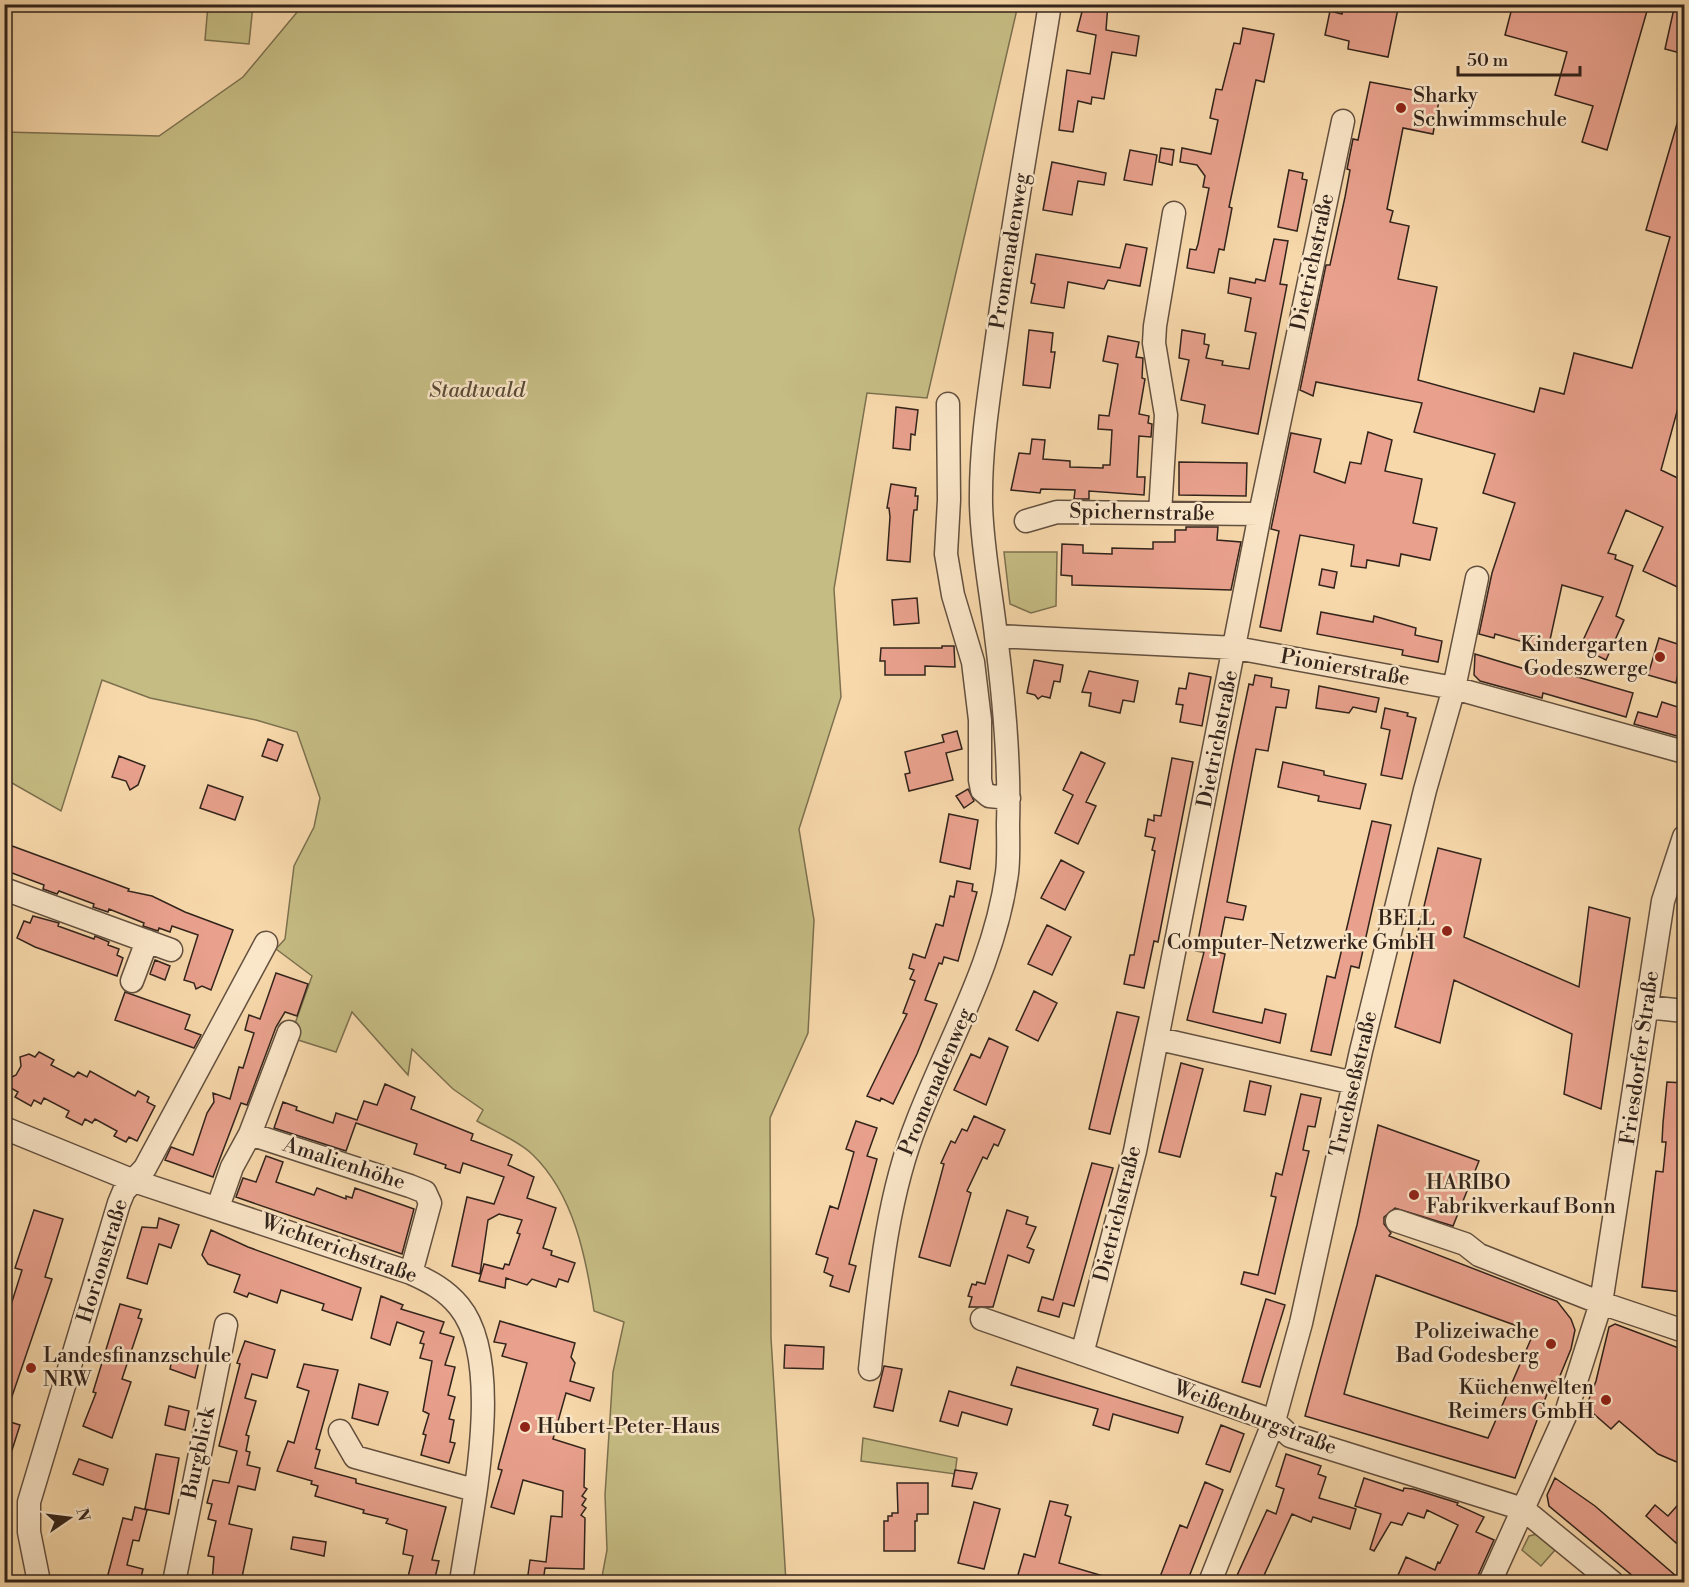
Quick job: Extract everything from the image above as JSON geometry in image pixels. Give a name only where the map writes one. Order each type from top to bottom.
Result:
[{"type":"street","name":"Promenadenweg","points":[[870,1369],[879,1290],[900,1169],[916,1123],[982,973],[996,930],[1007,870],[1009,798],[996,636],[984,555],[981,499],[987,412],[1012,234],[1050,4]]},
{"type":"street","name":"Dietrichstraße","points":[[1082,1354],[1135,1151],[1159,1038],[1260,514],[1343,121]]},
{"type":"street","points":[[1160,513],[1166,415],[1154,343],[1174,213]]},
{"type":"street","points":[[948,404],[949,500],[946,554],[952,595],[974,662],[980,720],[980,780],[982,790],[989,796],[1009,798]]},
{"type":"street","points":[[949,500],[981,499]]},
{"type":"street","name":"Spichernstraße","points":[[1026,521],[1057,512],[1260,514]]},
{"type":"street","name":"Truchseßstraße","points":[[1210,1582],[1274,1421],[1301,1323],[1354,1083],[1425,790],[1454,688],[1477,578]]},
{"type":"street","name":"Pionierstraße","points":[[996,636],[1236,648],[1454,688],[1684,752]]},
{"type":"street","name":"Friesdorfer Straße","points":[[1490,1582],[1565,1416],[1601,1303],[1663,901],[1684,837]]},
{"type":"street","points":[[4,889],[171,950]]},
{"type":"street","points":[[132,981],[147,941]]},
{"type":"street","points":[[134,1181],[145,1168],[266,943]]},
{"type":"street","points":[[1647,1007],[1684,1011]]},
{"type":"street","points":[[218,1207],[232,1167],[250,1134],[289,1032]]},
{"type":"street","points":[[1159,1038],[1354,1083]]},
{"type":"street","name":"Horionstraße","points":[[4,1128],[134,1181],[124,1191],[118,1203],[29,1502],[29,1532],[39,1582]]},
{"type":"street","name":"Amalienhöhe","points":[[250,1134],[425,1192],[430,1203],[411,1273]]},
{"type":"street","name":"Wichterichstraße","points":[[134,1181],[218,1207],[411,1273],[437,1285],[459,1305],[471,1324],[480,1351],[483,1406],[461,1582]]},
{"type":"street","points":[[1397,1221],[1465,1244],[1479,1255],[1601,1303],[1684,1331]]},
{"type":"street","name":"Weißenburgstraße","points":[[982,1319],[1274,1421],[1290,1436],[1523,1509],[1612,1582]]},
{"type":"street","name":"Burgblick","points":[[174,1582],[226,1325]]},
{"type":"street","points":[[340,1431],[355,1457],[474,1490]]},
{"type":"green space","points":[[208,5],[253,5],[249,44],[205,40]]},
{"type":"green space","name":"Stadtwald","points":[[303,5],[1018,5],[927,398],[867,393],[834,589],[841,697],[799,829],[814,920],[808,1033],[770,1118],[771,1338],[786,1582],[601,1582],[607,1550],[605,1495],[613,1372],[624,1322],[594,1311],[582,1248],[559,1189],[547,1171],[527,1150],[477,1121],[483,1110],[453,1089],[412,1049],[408,1075],[352,1012],[336,1052],[298,1040],[285,1076],[277,1074],[312,976],[276,949],[285,939],[294,866],[314,827],[320,798],[297,732],[256,720],[150,698],[102,680],[61,811],[5,779],[5,132],[159,136],[243,77]]},
{"type":"green space","points":[[1004,552],[1057,552],[1056,606],[1031,613],[1010,604]]},
{"type":"green space","points":[[863,1438],[957,1458],[955,1474],[861,1461]]},
{"type":"green space","points":[[1537,1534],[1555,1550],[1541,1566],[1522,1550],[1529,1536]]},
{"type":"building","points":[[1084,4],[1108,4],[1106,30],[1139,36],[1136,56],[1112,52],[1104,99],[1092,97],[1091,104],[1078,101],[1073,132],[1059,130],[1067,70],[1090,74],[1096,35],[1077,31]]},
{"type":"building","points":[[1344,4],[1399,4],[1388,57],[1348,49],[1349,41],[1325,35],[1330,11],[1342,14]]},
{"type":"building","points":[[1513,4],[1649,4],[1607,150],[1582,142],[1593,106],[1555,95],[1567,52],[1505,35]]},
{"type":"building","points":[[1675,4],[1684,4],[1684,54],[1665,49]]},
{"type":"building","points":[[1243,28],[1274,34],[1264,82],[1256,80],[1229,207],[1232,208],[1224,250],[1219,249],[1214,273],[1187,268],[1190,249],[1196,250],[1198,244],[1209,188],[1203,187],[1205,176],[1197,165],[1180,162],[1182,148],[1211,154],[1218,120],[1210,118],[1216,89],[1222,90],[1234,43],[1240,44]]},
{"type":"building","points":[[1370,82],[1440,95],[1433,134],[1403,128],[1387,209],[1393,211],[1390,222],[1409,226],[1398,279],[1437,287],[1418,380],[1534,412],[1540,388],[1564,394],[1574,353],[1632,368],[1670,237],[1646,230],[1681,110],[1684,110],[1684,386],[1661,470],[1684,481],[1684,590],[1643,571],[1663,527],[1626,510],[1608,553],[1616,555],[1615,559],[1633,566],[1616,616],[1624,620],[1606,660],[1580,647],[1603,597],[1562,585],[1548,649],[1495,634],[1494,638],[1479,634],[1492,573],[1515,503],[1483,493],[1495,454],[1414,432],[1422,403],[1316,382],[1313,396],[1300,390],[1326,265],[1330,265],[1345,197],[1350,170],[1347,169],[1353,139],[1358,140]]},
{"type":"building","points":[[1161,148],[1174,150],[1172,165],[1159,162]]},
{"type":"building","points":[[1130,150],[1157,155],[1152,185],[1124,180]]},
{"type":"building","points":[[1052,162],[1106,173],[1104,185],[1078,181],[1072,215],[1043,210]]},
{"type":"building","points":[[1289,170],[1303,173],[1302,179],[1307,180],[1297,231],[1278,227]]},
{"type":"building","points":[[1274,239],[1288,241],[1280,284],[1287,285],[1258,434],[1202,423],[1205,405],[1181,400],[1189,360],[1179,358],[1182,330],[1205,334],[1204,344],[1209,345],[1206,358],[1223,361],[1222,365],[1249,369],[1256,333],[1245,331],[1251,298],[1228,293],[1230,278],[1255,283],[1256,279],[1265,281]]},
{"type":"building","points":[[1126,244],[1147,248],[1140,286],[1108,280],[1104,289],[1068,282],[1064,308],[1031,303],[1035,284],[1031,283],[1036,254],[1120,268]]},
{"type":"building","points":[[1029,330],[1053,333],[1051,352],[1055,352],[1050,388],[1023,385]]},
{"type":"building","points":[[1108,336],[1139,342],[1136,357],[1143,358],[1142,378],[1145,379],[1139,414],[1149,416],[1148,423],[1152,424],[1151,437],[1139,436],[1137,477],[1145,477],[1144,495],[1089,491],[1089,499],[1074,499],[1075,490],[1041,489],[1040,493],[1011,490],[1019,453],[1030,454],[1032,439],[1045,440],[1043,459],[1070,461],[1070,467],[1103,468],[1103,465],[1110,465],[1112,430],[1098,429],[1099,415],[1109,416],[1118,364],[1103,361]]},
{"type":"building","points":[[896,407],[918,410],[915,435],[911,434],[910,450],[893,448]]},
{"type":"building","points":[[1368,432],[1392,440],[1385,471],[1422,479],[1413,523],[1437,528],[1430,560],[1401,554],[1399,566],[1367,560],[1366,568],[1351,566],[1354,545],[1300,535],[1281,631],[1260,627],[1279,531],[1271,529],[1291,433],[1321,439],[1314,472],[1345,483],[1350,462],[1361,464]]},
{"type":"building","points":[[1179,462],[1247,463],[1246,496],[1179,495]]},
{"type":"building","points":[[891,484],[916,488],[915,496],[918,496],[917,510],[914,510],[913,518],[910,562],[887,560],[890,517],[889,508],[887,508]]},
{"type":"building","points":[[1186,527],[1218,527],[1217,540],[1241,542],[1231,590],[1072,585],[1072,576],[1061,575],[1062,544],[1083,545],[1083,553],[1112,554],[1112,548],[1153,549],[1153,542],[1175,542],[1175,530],[1186,530]]},
{"type":"building","points":[[1322,569],[1337,572],[1334,588],[1319,585]]},
{"type":"building","points":[[917,598],[919,623],[894,625],[892,600]]},
{"type":"building","points":[[1321,612],[1373,622],[1374,616],[1416,628],[1415,635],[1442,641],[1438,662],[1402,655],[1403,650],[1317,634]]},
{"type":"building","points":[[1659,638],[1684,646],[1676,683],[1648,675]]},
{"type":"building","points":[[942,646],[954,646],[955,667],[925,666],[925,675],[885,675],[885,661],[880,661],[881,648],[942,648]]},
{"type":"building","points":[[1475,654],[1548,676],[1550,669],[1633,693],[1626,717],[1543,693],[1542,698],[1480,681],[1474,675]]},
{"type":"building","points":[[1034,660],[1063,665],[1060,682],[1054,681],[1050,698],[1042,696],[1038,699],[1035,695],[1027,693]]},
{"type":"building","points":[[1089,671],[1138,681],[1134,702],[1123,700],[1120,713],[1089,706],[1091,693],[1082,692]]},
{"type":"building","points":[[1189,673],[1211,677],[1202,726],[1180,722],[1183,705],[1176,704],[1179,688],[1186,689]]},
{"type":"building","points":[[1255,675],[1272,678],[1271,687],[1289,690],[1286,708],[1276,707],[1268,751],[1256,749],[1227,902],[1246,906],[1243,920],[1225,917],[1218,952],[1225,954],[1213,1012],[1262,1023],[1265,1009],[1286,1014],[1280,1043],[1187,1020],[1204,952],[1196,951],[1234,756],[1249,684],[1253,685]]},
{"type":"building","points":[[1319,686],[1379,698],[1376,712],[1353,707],[1349,713],[1316,708]]},
{"type":"building","points":[[1662,702],[1684,709],[1684,738],[1634,724],[1638,712],[1657,717]]},
{"type":"building","points":[[1385,708],[1408,713],[1407,716],[1416,718],[1402,779],[1381,775],[1390,730],[1381,728]]},
{"type":"building","points":[[957,731],[962,749],[946,753],[953,780],[909,791],[905,774],[910,773],[905,752],[944,742],[942,735]]},
{"type":"building","points":[[268,739],[283,745],[277,761],[262,756]]},
{"type":"building","points":[[1081,752],[1105,763],[1086,802],[1096,806],[1078,844],[1055,833],[1073,795],[1063,790]]},
{"type":"building","points":[[119,756],[145,766],[138,785],[130,790],[126,781],[112,777]]},
{"type":"building","points":[[1172,758],[1193,762],[1158,942],[1154,941],[1144,988],[1124,984],[1130,955],[1134,955],[1155,851],[1152,850],[1155,838],[1145,836],[1148,819],[1154,821],[1154,815],[1161,816]]},
{"type":"building","points":[[1283,762],[1324,771],[1324,775],[1366,784],[1360,809],[1318,801],[1319,796],[1278,787]]},
{"type":"building","points":[[208,785],[243,797],[235,820],[200,808]]},
{"type":"building","points":[[968,789],[974,801],[964,808],[956,796]]},
{"type":"building","points":[[949,814],[978,820],[970,869],[940,862]]},
{"type":"building","points":[[1372,821],[1391,825],[1359,968],[1351,966],[1331,1055],[1311,1051],[1327,976],[1335,978]]},
{"type":"building","points":[[4,843],[129,889],[128,891],[152,896],[185,912],[233,930],[211,990],[202,986],[196,989],[194,983],[184,980],[198,935],[172,926],[170,932],[159,928],[158,931],[109,909],[108,912],[93,907],[94,904],[59,891],[57,894],[43,889],[44,885],[4,870]]},
{"type":"building","points":[[1438,848],[1481,859],[1464,937],[1579,987],[1589,907],[1630,918],[1601,1109],[1564,1094],[1572,1034],[1454,980],[1440,1043],[1395,1027]]},
{"type":"building","points":[[1061,860],[1084,872],[1065,910],[1041,898]]},
{"type":"building","points":[[957,881],[973,884],[972,891],[977,892],[958,961],[944,957],[942,964],[939,963],[925,1000],[937,1004],[917,1054],[893,1104],[881,1098],[880,1101],[867,1096],[907,1014],[903,1013],[915,981],[910,979],[914,970],[909,968],[913,954],[925,958],[936,924],[943,926],[950,896],[954,897]]},
{"type":"building","points":[[33,916],[59,923],[58,926],[94,939],[95,936],[119,949],[117,955],[123,958],[117,976],[35,947],[17,938],[24,921],[30,923]]},
{"type":"building","points":[[1047,925],[1071,937],[1052,975],[1028,964]]},
{"type":"building","points":[[155,960],[170,966],[165,980],[150,974]]},
{"type":"building","points":[[276,973],[308,984],[297,1016],[285,1012],[276,1027],[247,1105],[241,1103],[213,1177],[165,1160],[171,1147],[193,1155],[207,1113],[214,1102],[213,1093],[230,1099],[239,1067],[243,1068],[254,1033],[245,1030],[249,1015],[260,1019]]},
{"type":"building","points":[[1034,991],[1057,1003],[1038,1041],[1016,1030]]},
{"type":"building","points":[[125,992],[190,1015],[185,1029],[201,1035],[194,1048],[115,1020]]},
{"type":"building","points":[[1117,1012],[1139,1017],[1110,1134],[1089,1129]]},
{"type":"building","points":[[989,1038],[1008,1047],[986,1105],[954,1090],[971,1054],[980,1058]]},
{"type":"building","points":[[39,1052],[54,1060],[51,1065],[74,1077],[78,1072],[87,1077],[90,1071],[135,1096],[138,1091],[149,1097],[147,1102],[155,1106],[137,1141],[129,1137],[126,1142],[114,1136],[117,1131],[95,1119],[92,1123],[85,1119],[82,1125],[66,1117],[69,1111],[44,1098],[41,1104],[34,1100],[31,1106],[15,1097],[18,1092],[11,1088],[8,1079],[16,1075],[21,1066],[20,1057],[29,1054],[35,1057]]},
{"type":"building","points":[[1181,1063],[1203,1069],[1180,1157],[1159,1152]]},
{"type":"building","points":[[1250,1081],[1271,1086],[1265,1115],[1244,1111]]},
{"type":"building","points":[[1667,1082],[1684,1083],[1684,1291],[1682,1292],[1642,1287],[1656,1171],[1663,1172],[1666,1142],[1662,1142]]},
{"type":"building","points":[[385,1084],[415,1097],[411,1109],[473,1134],[471,1140],[512,1155],[508,1165],[534,1177],[527,1198],[556,1208],[543,1248],[552,1251],[551,1255],[575,1263],[568,1282],[559,1279],[556,1287],[532,1279],[527,1285],[506,1278],[505,1288],[479,1281],[484,1264],[503,1269],[505,1264],[509,1265],[520,1234],[517,1233],[522,1220],[499,1214],[488,1220],[480,1274],[452,1266],[467,1197],[494,1204],[504,1177],[463,1163],[460,1173],[445,1168],[446,1165],[414,1154],[417,1144],[356,1123],[346,1151],[274,1128],[283,1102],[297,1107],[296,1110],[333,1123],[336,1113],[357,1120],[364,1101],[377,1105]]},
{"type":"building","points":[[1301,1094],[1321,1098],[1315,1127],[1308,1126],[1303,1150],[1309,1151],[1275,1294],[1241,1284],[1244,1272],[1258,1275],[1276,1197],[1271,1196],[1276,1173],[1282,1175]]},
{"type":"building","points":[[974,1116],[1005,1130],[998,1146],[994,1144],[987,1159],[983,1157],[967,1191],[971,1193],[950,1266],[919,1257],[944,1164],[941,1163],[951,1141],[955,1143],[962,1129],[967,1131]]},
{"type":"building","points":[[856,1121],[877,1128],[867,1156],[877,1159],[849,1264],[856,1266],[849,1292],[830,1286],[833,1276],[824,1272],[828,1258],[816,1254],[830,1206],[838,1209],[854,1152],[846,1149]]},
{"type":"building","points":[[1378,1125],[1479,1161],[1453,1226],[1395,1208],[1384,1217],[1384,1224],[1391,1233],[1389,1236],[1557,1301],[1571,1319],[1575,1330],[1571,1349],[1557,1383],[1552,1381],[1515,1478],[1305,1416],[1357,1225]],"holes":[[[1376,1275],[1534,1332],[1488,1438],[1344,1394]]]},
{"type":"building","points":[[266,1156],[283,1162],[276,1182],[314,1195],[317,1188],[346,1199],[346,1196],[352,1198],[355,1188],[414,1209],[402,1254],[236,1197],[243,1178],[256,1182]]},
{"type":"building","points":[[1092,1163],[1113,1168],[1074,1306],[1063,1303],[1059,1317],[1038,1311],[1042,1297],[1053,1300]]},
{"type":"building","points":[[34,1210],[63,1219],[45,1277],[52,1279],[7,1411],[4,1411],[4,1327],[22,1270],[15,1268]]},
{"type":"building","points":[[1007,1210],[1028,1217],[1026,1224],[1036,1227],[1027,1247],[1034,1250],[1029,1263],[1008,1255],[993,1307],[969,1307],[972,1297],[968,1296],[972,1284],[976,1285],[977,1282],[985,1284]]},
{"type":"building","points":[[159,1218],[179,1225],[171,1248],[159,1244],[147,1284],[127,1278],[142,1227],[157,1228]]},
{"type":"building","points":[[211,1230],[248,1247],[361,1288],[352,1320],[322,1310],[324,1304],[281,1290],[277,1303],[249,1293],[247,1297],[234,1292],[240,1275],[208,1264],[202,1255]]},
{"type":"building","points":[[381,1296],[403,1305],[401,1309],[444,1322],[440,1333],[454,1337],[445,1365],[455,1367],[448,1395],[455,1397],[449,1419],[454,1420],[450,1442],[455,1443],[449,1463],[421,1455],[426,1435],[423,1434],[429,1414],[423,1411],[432,1361],[420,1358],[424,1344],[420,1343],[424,1332],[397,1322],[390,1345],[371,1338]]},
{"type":"building","points":[[1266,1299],[1285,1305],[1260,1387],[1242,1382]]},
{"type":"building","points":[[120,1304],[141,1310],[138,1318],[142,1319],[122,1379],[131,1382],[112,1438],[83,1426],[96,1393],[93,1392]]},
{"type":"building","name":"Hubert-Peter-Haus","points":[[500,1321],[575,1343],[571,1357],[575,1363],[570,1381],[594,1388],[590,1401],[566,1393],[553,1439],[585,1449],[584,1487],[587,1489],[582,1496],[586,1499],[582,1505],[586,1508],[581,1515],[585,1518],[584,1569],[545,1568],[543,1582],[527,1582],[530,1560],[546,1562],[551,1516],[562,1517],[563,1491],[523,1480],[514,1514],[491,1507],[502,1470],[498,1469],[499,1464],[527,1363],[502,1356],[506,1344],[494,1342]]},
{"type":"building","points":[[1615,1324],[1684,1350],[1684,1465],[1658,1454],[1619,1421],[1611,1429],[1586,1407],[1596,1381],[1609,1327]]},
{"type":"building","points":[[245,1341],[275,1350],[267,1378],[252,1374],[245,1398],[256,1401],[246,1435],[249,1436],[246,1451],[250,1452],[247,1465],[260,1468],[255,1490],[238,1486],[229,1524],[252,1529],[241,1582],[212,1582],[214,1557],[208,1556],[216,1521],[208,1519],[212,1504],[207,1503],[213,1480],[229,1483],[237,1451],[219,1446],[240,1364],[237,1363]]},
{"type":"building","points":[[785,1345],[824,1347],[823,1369],[784,1368]]},
{"type":"building","points":[[174,1351],[200,1357],[195,1378],[170,1369]]},
{"type":"building","points":[[304,1364],[338,1370],[316,1449],[320,1450],[315,1468],[356,1479],[356,1483],[446,1507],[432,1560],[439,1561],[434,1582],[408,1577],[413,1556],[403,1554],[407,1530],[386,1523],[388,1519],[363,1513],[364,1510],[315,1496],[318,1486],[311,1484],[312,1481],[277,1471],[288,1441],[294,1443],[309,1391],[297,1387]]},
{"type":"building","points":[[884,1366],[902,1369],[893,1411],[874,1407]]},
{"type":"building","points":[[1017,1367],[1183,1417],[1178,1433],[1113,1414],[1109,1430],[1093,1425],[1098,1409],[1011,1385]]},
{"type":"building","points":[[359,1384],[388,1392],[378,1425],[352,1418]]},
{"type":"building","points":[[949,1391],[1012,1409],[1007,1425],[962,1412],[958,1426],[940,1421]]},
{"type":"building","points":[[169,1406],[189,1411],[185,1430],[165,1425]]},
{"type":"building","points":[[4,1420],[20,1425],[7,1466],[4,1466]]},
{"type":"building","points":[[1221,1425],[1244,1434],[1230,1472],[1206,1464]]},
{"type":"building","points":[[156,1454],[179,1458],[169,1514],[145,1509]]},
{"type":"building","points":[[1286,1454],[1321,1466],[1318,1474],[1326,1477],[1319,1498],[1356,1509],[1350,1529],[1313,1517],[1311,1522],[1292,1514],[1261,1582],[1234,1582],[1267,1510],[1276,1514],[1284,1489],[1276,1486]]},
{"type":"building","points":[[79,1459],[108,1469],[103,1485],[73,1474]]},
{"type":"building","points":[[955,1470],[977,1473],[972,1489],[952,1486]]},
{"type":"building","points":[[1364,1478],[1403,1491],[1404,1488],[1413,1489],[1458,1503],[1457,1505],[1484,1517],[1476,1532],[1494,1540],[1475,1582],[1395,1582],[1406,1557],[1435,1570],[1458,1525],[1427,1510],[1424,1518],[1408,1513],[1402,1525],[1391,1522],[1374,1551],[1370,1549],[1381,1514],[1355,1506]]},
{"type":"building","points":[[1555,1478],[1595,1506],[1683,1582],[1640,1582],[1549,1506],[1547,1495]]},
{"type":"building","points":[[1205,1482],[1223,1490],[1187,1582],[1158,1582],[1180,1525],[1187,1528]]},
{"type":"building","points":[[897,1483],[928,1483],[928,1514],[917,1514],[915,1551],[884,1551],[884,1521],[888,1521],[888,1516],[892,1516],[892,1513],[898,1513]]},
{"type":"building","points":[[1684,1498],[1684,1550],[1646,1516],[1655,1505],[1668,1516]]},
{"type":"building","points":[[1050,1501],[1068,1505],[1065,1515],[1071,1517],[1059,1563],[1110,1578],[1109,1582],[1036,1582],[1017,1578],[1024,1554],[1035,1557]]},
{"type":"building","points":[[974,1502],[1000,1509],[984,1569],[958,1563]]},
{"type":"building","points":[[135,1507],[147,1510],[139,1541],[133,1540],[127,1565],[143,1569],[140,1582],[106,1582],[123,1518],[132,1520]]},
{"type":"building","points":[[293,1537],[326,1542],[324,1556],[291,1549]]},
{"type":"place","name":"Sharky Schwimmschule","points":[[1401,108]]},
{"type":"place","name":"Kindergarten Godeszwerge","points":[[1660,657]]},
{"type":"place","name":"BELL Computer-Netzwerke GmbH","points":[[1447,931]]},
{"type":"place","name":"HARIBO Fabrikverkauf Bonn","points":[[1414,1195]]},
{"type":"place","name":"Polizeiwache Bad Godesberg","points":[[1551,1344]]},
{"type":"place","name":"Landesfinanzschule NRW","points":[[31,1368]]},
{"type":"place","name":"Küchenwelten Reimers GmbH","points":[[1606,1400]]},
{"type":"place","name":"Hubert-Peter-Haus","points":[[525,1427]]}]
